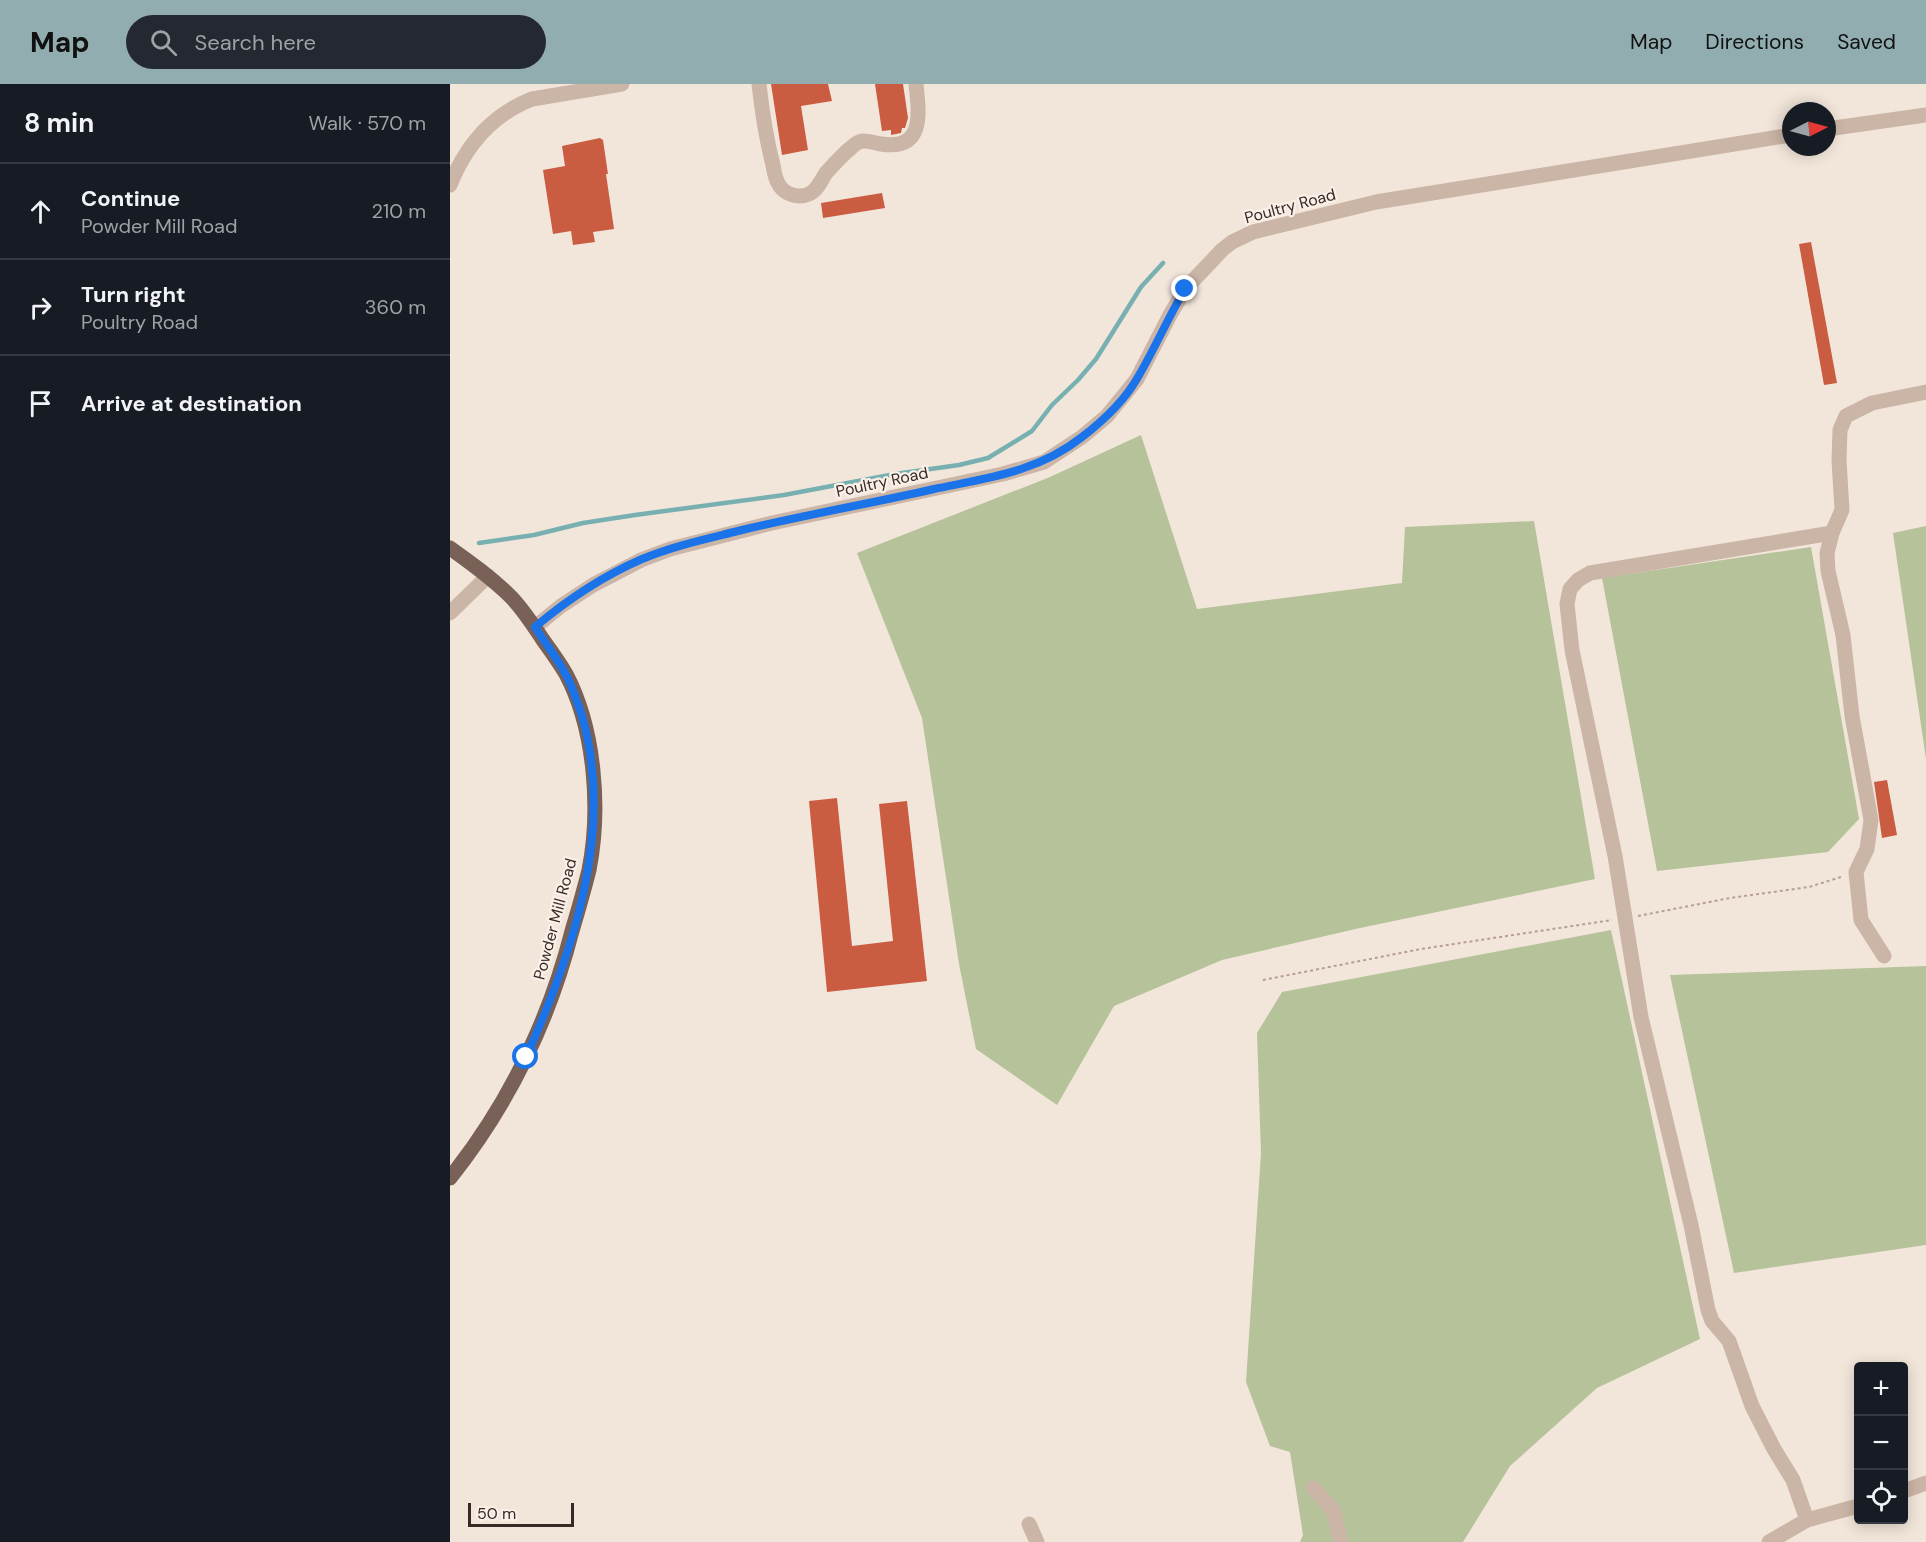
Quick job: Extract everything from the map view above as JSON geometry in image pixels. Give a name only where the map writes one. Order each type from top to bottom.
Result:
[{"type":"main road","name":"Powder Mill Road","points":[[450,548],[488,576],[515,601],[566,674],[578,702],[590,751],[594,815],[589,868],[562,966],[542,1021],[500,1106],[475,1147],[450,1178]]},
{"type":"street","points":[[450,185],[471,143],[492,122],[521,103],[550,90],[622,84]]},
{"type":"street","points":[[759,84],[766,134],[778,184],[788,194],[796,196],[811,194],[825,175],[852,146],[859,142],[869,140],[889,145],[907,141],[914,135],[918,125],[919,107],[916,84]]},
{"type":"street","points":[[1836,128],[1926,115]]},
{"type":"street","name":"Poultry Road","points":[[535,627],[593,585],[641,560],[670,549],[772,523],[1003,474],[1044,462],[1082,437],[1107,416],[1137,379],[1185,289],[1222,250],[1232,242],[1253,232],[1376,202],[1782,136]]},
{"type":"street","points":[[1884,956],[1861,920],[1856,872],[1867,849],[1871,820],[1852,716],[1843,635],[1828,571],[1827,553],[1842,510],[1840,430],[1846,416],[1872,403],[1926,392]]},
{"type":"street","points":[[1808,1520],[1793,1480],[1752,1406],[1729,1341],[1712,1321],[1708,1310],[1691,1225],[1641,1017],[1615,856],[1572,650],[1568,604],[1570,589],[1578,580],[1590,573],[1833,532]]},
{"type":"street","points":[[450,613],[488,576]]},
{"type":"street","points":[[1908,1490],[1926,1483]]},
{"type":"street","points":[[1313,1488],[1333,1510],[1341,1542]]},
{"type":"street","points":[[1769,1542],[1808,1520],[1854,1507]]},
{"type":"street","points":[[1029,1524],[1037,1542]]},
{"type":"path","points":[[1263,980],[1421,949],[1809,887],[1856,872]]},
{"type":"green space","points":[[1141,435],[1197,609],[1402,583],[1405,527],[1534,521],[1595,879],[1360,928],[1222,960],[1114,1006],[1057,1105],[976,1049],[959,964],[922,718],[857,553],[1050,477]]},
{"type":"green space","points":[[1926,526],[1926,759],[1893,533]]},
{"type":"green space","points":[[1811,547],[1859,819],[1828,852],[1657,871],[1602,578]]},
{"type":"green space","points":[[1611,930],[1700,1339],[1597,1388],[1510,1466],[1463,1542],[1300,1542],[1303,1535],[1290,1452],[1270,1446],[1246,1382],[1261,1153],[1257,1033],[1282,992]]},
{"type":"green space","points":[[1926,966],[1926,1245],[1734,1273],[1670,975]]},
{"type":"building","points":[[771,84],[828,84],[832,101],[801,106],[808,150],[782,155]]},
{"type":"building","points":[[875,84],[903,84],[908,118],[901,133],[891,135],[891,130],[882,131]]},
{"type":"building","points":[[600,138],[603,140],[614,229],[593,232],[595,242],[573,245],[571,231],[553,234],[543,170],[565,166],[562,146]]},
{"type":"building","points":[[882,193],[885,208],[823,218],[821,203]]},
{"type":"building","points":[[1811,242],[1837,383],[1824,385],[1799,244]]},
{"type":"building","points":[[1887,780],[1897,835],[1882,838],[1874,782]]},
{"type":"building","points":[[837,798],[852,946],[893,941],[879,804],[907,801],[927,981],[827,992],[809,801]]},
{"type":"waterway","points":[[479,543],[534,535],[583,523],[784,495],[988,458],[1032,431],[1052,405],[1078,380],[1096,359],[1141,287],[1163,263]]},
{"type":"route","points":[[526,1057],[552,996],[569,943],[589,868],[594,815],[590,751],[578,702],[566,674],[535,627],[593,585],[641,560],[670,549],[772,523],[1003,474],[1044,462],[1082,437],[1107,416],[1121,399],[1137,379],[1185,289]]}]
